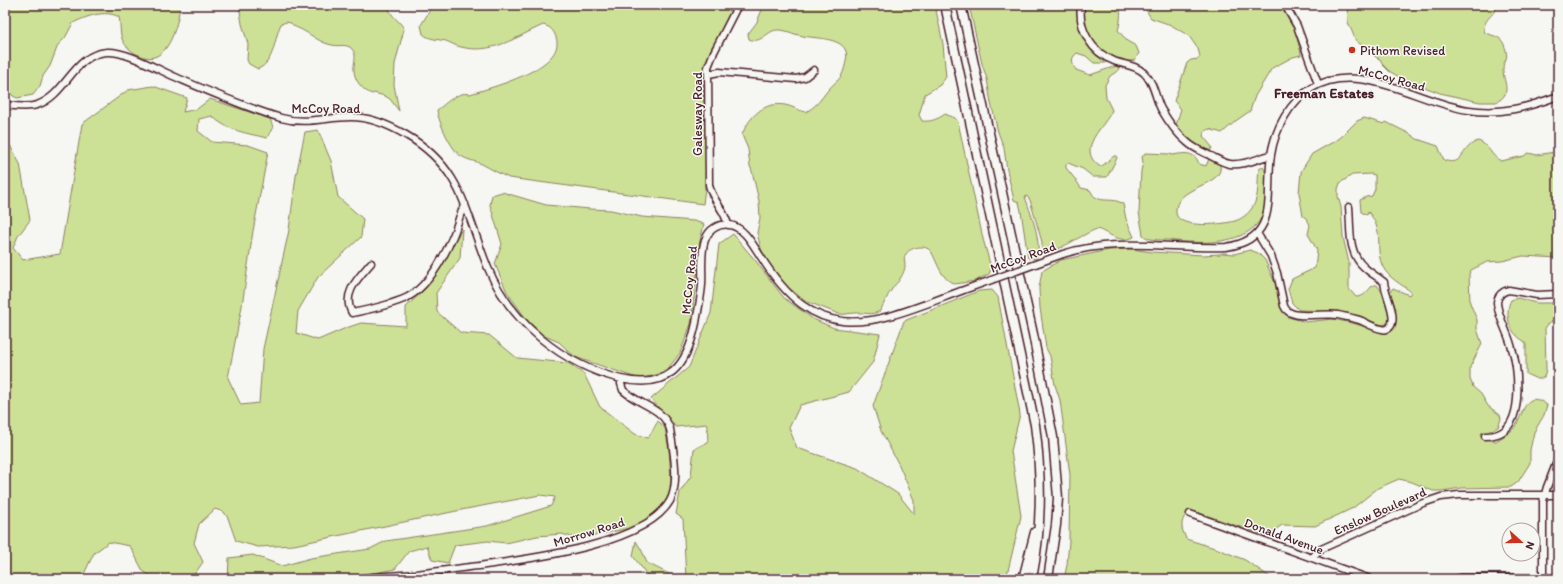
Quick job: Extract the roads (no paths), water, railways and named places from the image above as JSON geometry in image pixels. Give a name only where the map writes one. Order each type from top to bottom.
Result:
[{"type":"highway","points":[[945,5],[1031,404],[1040,468],[1041,508],[1039,536],[1032,579]]},
{"type":"highway","points":[[961,5],[1036,350],[1053,437],[1056,467],[1057,512],[1054,546],[1048,579]]},
{"type":"highway","points":[[1023,579],[1041,508]]},
{"type":"street","name":"Galesway Road","points":[[728,224],[727,218],[712,197],[709,185],[709,74],[710,60],[738,5]]},
{"type":"street","points":[[1081,5],[1082,24],[1086,37],[1094,48],[1108,59],[1134,67],[1143,72],[1149,78],[1160,107],[1170,123],[1188,143],[1221,162],[1230,164],[1246,163],[1271,154]]},
{"type":"street","points":[[1285,5],[1297,26],[1318,84]]},
{"type":"street","name":"McCoy Road","points":[[5,105],[28,106],[41,103],[52,96],[77,67],[89,57],[102,52],[116,53],[224,96],[288,119],[312,122],[352,117],[369,119],[384,124],[412,138],[434,155],[455,182],[465,204],[491,274],[500,292],[515,313],[535,333],[561,354],[583,366],[621,379],[646,382],[661,379],[674,371],[683,361],[690,343],[700,305],[703,251],[706,238],[715,227],[721,225],[728,224],[734,226],[744,233],[778,283],[792,297],[810,309],[830,318],[851,322],[875,320],[908,311],[1068,252],[1092,247],[1121,245],[1226,247],[1240,244],[1257,232],[1263,224],[1268,209],[1271,154],[1279,128],[1293,104],[1318,84],[1341,78],[1357,78],[1387,85],[1458,108],[1485,112],[1522,108],[1558,96]]},
{"type":"street","points":[[709,74],[719,72],[796,79],[805,77],[814,70]]},
{"type":"street","points":[[371,263],[358,279],[349,294],[348,303],[352,313],[402,299],[417,290],[431,275],[443,256],[453,236],[465,204]]},
{"type":"street","points":[[1257,232],[1271,256],[1277,273],[1284,306],[1289,313],[1299,315],[1334,314],[1360,321],[1382,330],[1387,329],[1390,327],[1393,312],[1385,290],[1384,282],[1364,267],[1355,253],[1350,239],[1350,207]]},
{"type":"street","points":[[1485,436],[1504,432],[1509,426],[1515,412],[1516,366],[1511,344],[1498,308],[1498,299],[1500,295],[1509,290],[1536,295],[1558,294]]},
{"type":"street","name":"Morrow Road","points":[[358,579],[374,576],[418,574],[550,555],[588,546],[622,535],[653,519],[667,506],[673,493],[675,478],[669,423],[659,413],[623,390],[621,379]]},
{"type":"street","points":[[1543,578],[1544,495],[1558,459]]},
{"type":"street","name":"Enslow Boulevard","points":[[1312,558],[1319,550],[1432,499],[1459,495],[1558,495]]},
{"type":"street","name":"Donald Avenue","points":[[1190,514],[1370,579]]},
{"type":"street","points":[[1456,579],[1558,578]]},
{"type":"place","name":"Pithom Revised","points":[[1352,50]]},
{"type":"district","name":"Freeman Estates","points":[[1324,93]]}]
